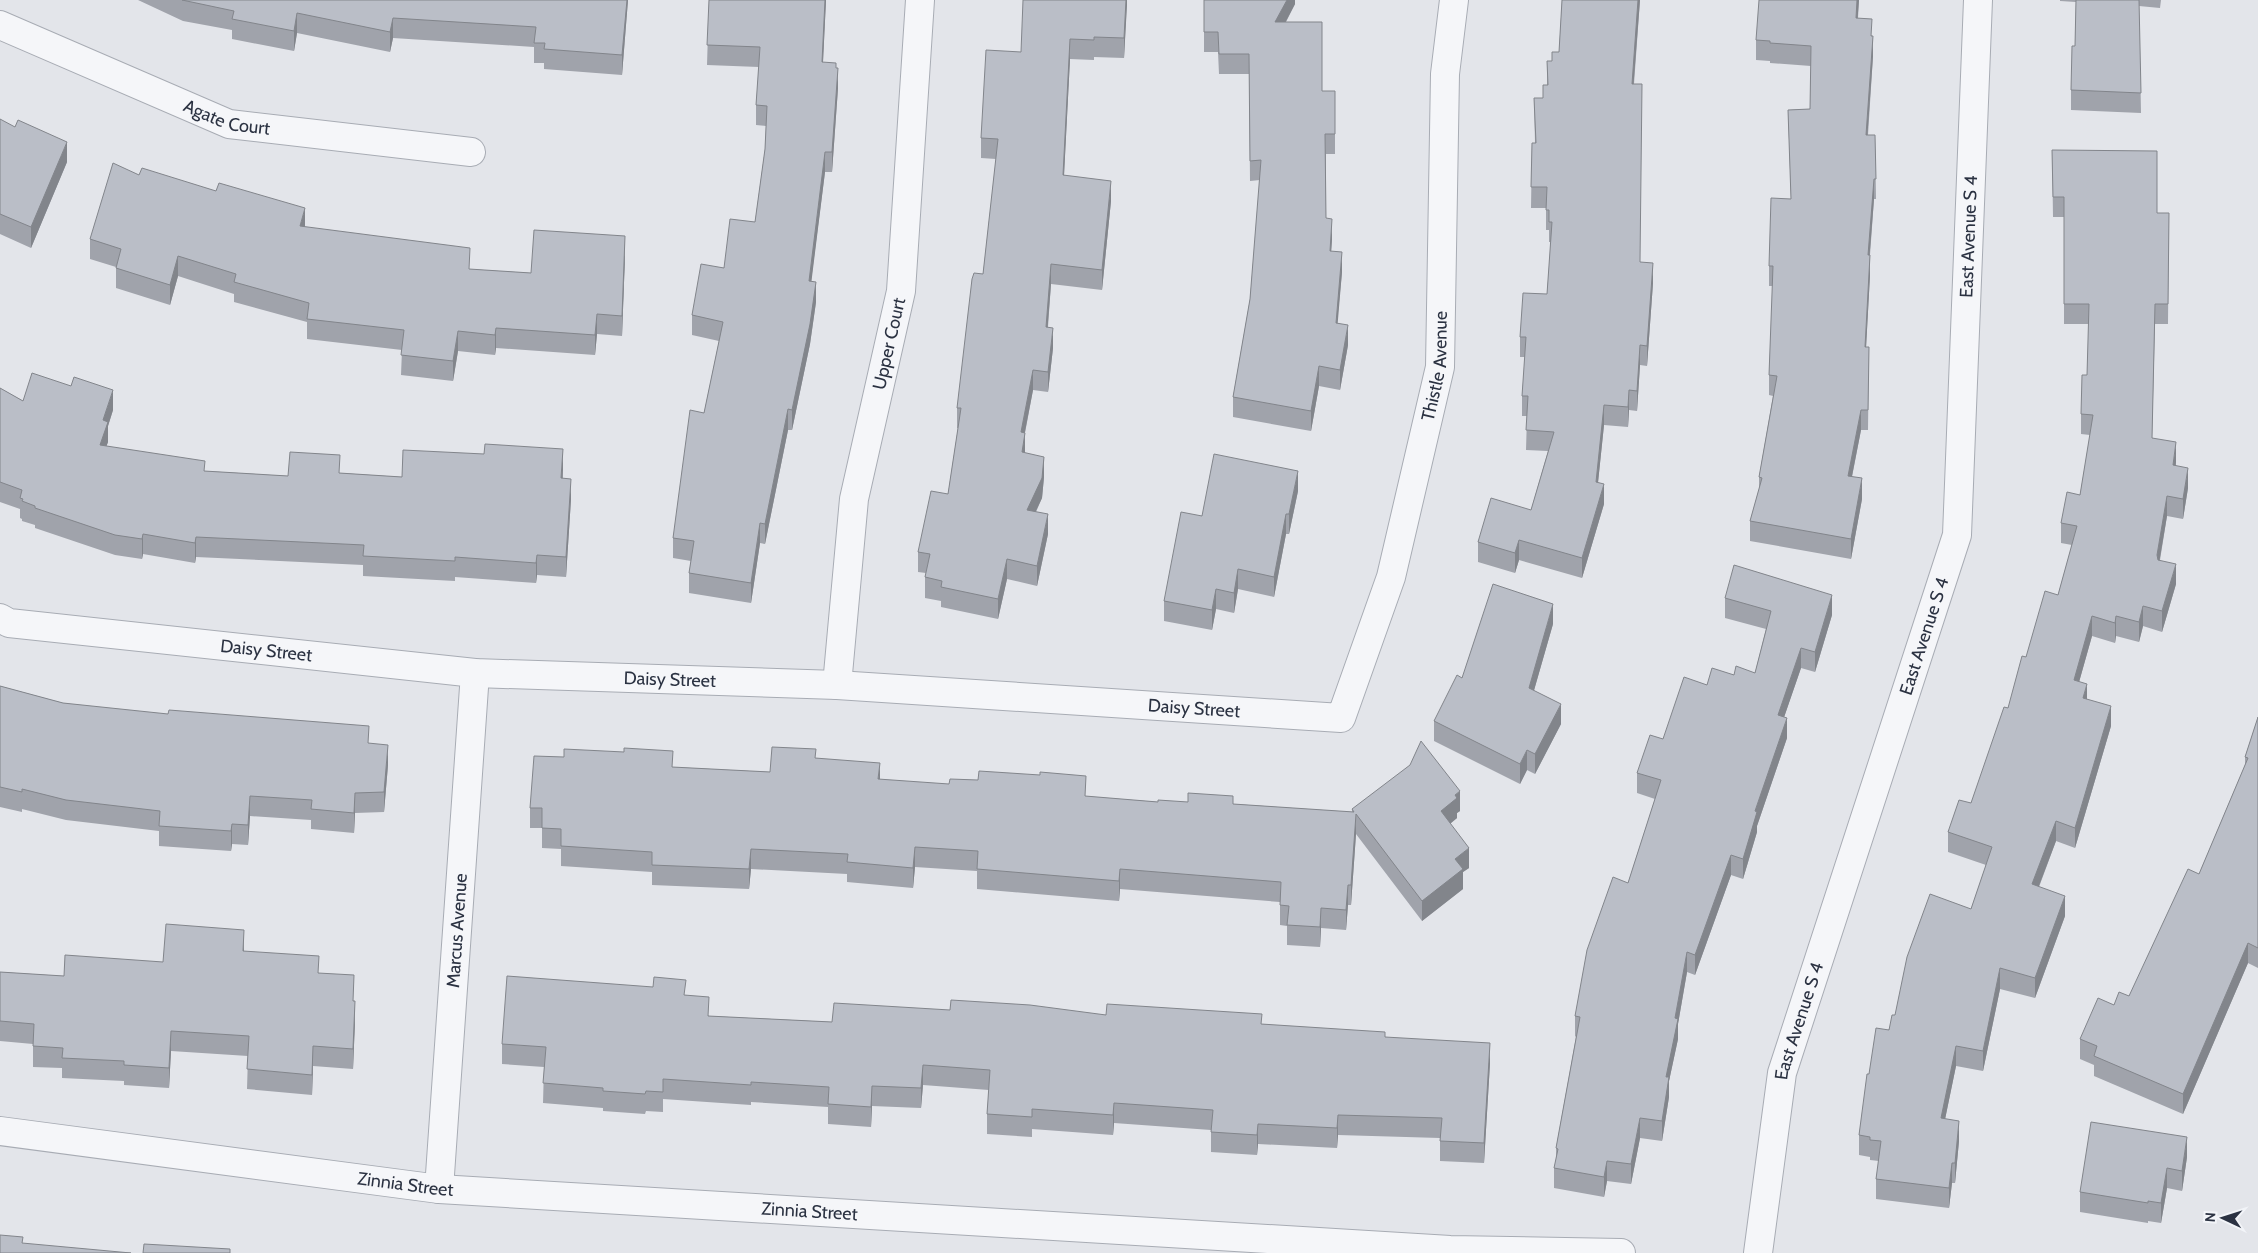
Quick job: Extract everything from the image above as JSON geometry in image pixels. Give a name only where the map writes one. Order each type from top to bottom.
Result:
[{"type":"street","name":"Upper Court","points":[[837,685],[854,499],[901,291],[920,0]]},
{"type":"street","name":"Thistle Avenue","points":[[1341,718],[1391,577],[1440,367],[1445,74],[1454,0]]},
{"type":"street","name":"East Avenue S 4","points":[[1758,1253],[1782,1073],[1957,535],[1978,0]]},
{"type":"street","name":"Agate Court","points":[[0,25],[229,124],[471,152]]},
{"type":"street","name":"Daisy Street","points":[[0,618],[9,623],[475,674],[837,685],[1341,718]]},
{"type":"street","name":"Marcus Avenue","points":[[439,1189],[475,674]]},
{"type":"street","name":"Zinnia Street","points":[[0,1131],[439,1189],[1450,1251],[1621,1253]]},
{"type":"building","points":[[182,0],[627,0],[622,55],[544,49],[545,43],[534,43],[536,27],[393,18],[390,32],[297,13],[294,31],[232,19],[234,11]]},
{"type":"building","points":[[709,0],[825,0],[822,62],[836,63],[836,68],[838,68],[832,152],[825,152],[809,281],[816,282],[810,324],[792,410],[788,409],[765,524],[760,523],[751,583],[689,573],[694,541],[673,538],[690,410],[704,413],[723,322],[692,315],[701,264],[724,268],[730,219],[755,222],[765,149],[767,106],[756,105],[760,47],[707,45]]},
{"type":"building","points":[[1023,0],[1126,0],[1124,38],[1094,37],[1094,40],[1070,39],[1063,175],[1111,181],[1102,270],[1051,264],[1046,327],[1053,328],[1048,372],[1033,370],[1021,432],[1025,433],[1022,452],[1044,457],[1042,478],[1027,510],[1048,514],[1037,566],[1007,559],[998,599],[941,587],[942,581],[925,577],[930,554],[918,552],[931,491],[948,494],[961,408],[957,408],[972,279],[974,273],[983,274],[998,139],[981,138],[986,50],[1021,52]]},
{"type":"building","points":[[1204,0],[1287,0],[1275,22],[1322,22],[1322,91],[1335,91],[1335,134],[1325,134],[1326,218],[1332,219],[1330,251],[1342,252],[1336,323],[1348,325],[1340,370],[1319,366],[1311,411],[1233,397],[1250,299],[1261,160],[1250,161],[1249,54],[1219,54],[1218,32],[1204,32]]},
{"type":"building","points":[[1562,0],[1638,0],[1632,84],[1642,84],[1640,262],[1653,263],[1647,346],[1640,345],[1637,391],[1629,390],[1628,407],[1604,405],[1596,482],[1604,484],[1582,558],[1519,540],[1515,553],[1478,542],[1491,498],[1531,510],[1554,432],[1526,430],[1528,396],[1522,396],[1526,337],[1520,337],[1523,293],[1547,294],[1552,222],[1549,222],[1549,210],[1546,210],[1547,187],[1531,187],[1532,143],[1536,143],[1534,98],[1543,98],[1543,85],[1548,85],[1547,61],[1552,61],[1552,52],[1559,52]]},
{"type":"building","points":[[1759,0],[1857,0],[1856,18],[1872,19],[1871,36],[1873,36],[1866,135],[1875,135],[1876,179],[1874,179],[1868,255],[1870,255],[1865,347],[1869,347],[1868,410],[1861,410],[1848,476],[1862,478],[1851,539],[1750,521],[1762,478],[1759,477],[1777,376],[1769,375],[1773,266],[1769,266],[1771,198],[1791,199],[1788,110],[1810,109],[1811,46],[1756,40]]},
{"type":"building","points":[[2076,0],[2139,0],[2141,93],[2071,90],[2072,46],[2075,46]]},
{"type":"building","points":[[0,119],[15,127],[18,120],[67,142],[31,227],[0,214]]},
{"type":"building","points":[[2052,150],[2157,151],[2157,213],[2169,213],[2168,304],[2155,304],[2152,438],[2176,442],[2173,465],[2188,468],[2183,499],[2167,496],[2157,555],[2158,560],[2176,564],[2162,611],[2143,606],[2139,622],[2116,616],[2115,623],[2092,616],[2074,680],[2087,684],[2083,698],[2111,706],[2075,828],[2056,821],[2032,884],[2065,896],[2035,978],[2000,968],[1983,1051],[1956,1046],[1941,1118],[1959,1121],[1955,1163],[1952,1163],[1949,1188],[1876,1179],[1881,1141],[1870,1140],[1870,1137],[1859,1135],[1867,1074],[1869,1074],[1876,1028],[1889,1030],[1892,1015],[1895,1015],[1907,957],[1930,894],[1971,909],[1992,847],[1948,832],[1959,800],[1971,803],[2004,707],[2008,708],[2022,656],[2026,657],[2045,591],[2058,595],[2077,526],[2061,523],[2067,492],[2080,495],[2093,415],[2081,414],[2082,375],[2087,375],[2089,304],[2064,304],[2064,197],[2053,197]]},
{"type":"building","points":[[113,163],[139,175],[142,168],[216,191],[219,183],[305,208],[300,226],[470,248],[469,269],[531,273],[534,230],[625,236],[622,316],[597,314],[595,335],[496,328],[495,335],[458,331],[453,361],[401,355],[404,330],[307,319],[309,303],[234,282],[236,274],[178,256],[170,285],[116,268],[121,249],[90,239]]},
{"type":"building","points":[[32,373],[71,386],[74,377],[113,390],[103,420],[108,422],[100,445],[205,461],[204,471],[288,476],[290,452],[340,455],[339,473],[402,477],[403,450],[484,454],[485,444],[563,449],[561,478],[571,479],[566,557],[537,555],[536,563],[455,557],[455,561],[363,556],[364,545],[196,537],[195,543],[143,534],[142,539],[115,535],[35,508],[35,506],[22,501],[23,499],[20,498],[22,490],[0,482],[0,388],[23,401]]},
{"type":"building","points":[[1214,454],[1298,471],[1289,514],[1286,514],[1274,577],[1238,569],[1234,593],[1216,589],[1212,610],[1164,601],[1181,512],[1202,516]]},
{"type":"building","points":[[1734,565],[1832,595],[1815,652],[1801,648],[1778,715],[1787,718],[1755,811],[1757,812],[1743,859],[1731,855],[1695,955],[1687,952],[1675,1018],[1678,1019],[1666,1077],[1669,1077],[1662,1121],[1640,1118],[1631,1164],[1607,1161],[1604,1177],[1554,1168],[1580,1017],[1575,1016],[1587,950],[1613,877],[1628,883],[1661,780],[1637,773],[1650,735],[1663,739],[1684,677],[1707,685],[1712,668],[1734,675],[1736,666],[1755,673],[1771,611],[1725,598]]},
{"type":"building","points":[[1493,584],[1553,604],[1529,688],[1561,704],[1535,754],[1527,750],[1520,764],[1434,721],[1457,675],[1462,678]]},
{"type":"building","points":[[0,686],[63,703],[168,714],[169,710],[369,726],[368,743],[388,745],[384,792],[355,793],[354,813],[311,809],[312,800],[250,796],[248,825],[232,824],[231,831],[159,826],[160,811],[66,800],[22,789],[22,792],[0,787]]},
{"type":"building","points":[[2258,717],[2258,948],[2248,943],[2183,1094],[2094,1056],[2097,1046],[2080,1039],[2098,998],[2114,1005],[2119,992],[2129,996],[2188,869],[2199,874],[2248,758],[2245,757]]},
{"type":"building","points":[[1421,741],[1460,791],[1455,795],[1457,798],[1441,811],[1469,848],[1455,859],[1463,869],[1422,901],[1356,814],[1351,885],[1348,885],[1346,910],[1321,908],[1320,927],[1287,925],[1289,906],[1280,905],[1281,882],[1120,869],[1119,881],[977,869],[978,851],[915,847],[913,868],[847,862],[848,854],[751,849],[749,869],[652,865],[652,852],[561,846],[561,829],[542,828],[542,808],[530,808],[534,756],[564,757],[564,749],[624,752],[624,748],[673,751],[672,767],[770,772],[772,747],[816,749],[815,758],[880,763],[878,779],[949,784],[950,779],[978,780],[979,771],[1040,775],[1040,772],[1086,776],[1085,796],[1158,802],[1158,800],[1188,802],[1188,793],[1233,796],[1233,804],[1354,812],[1352,809],[1410,765]]},
{"type":"building","points":[[166,924],[244,930],[243,951],[319,956],[318,973],[354,975],[353,1049],[313,1046],[312,1075],[247,1069],[249,1036],[171,1031],[169,1068],[124,1065],[124,1061],[62,1058],[63,1048],[33,1046],[34,1024],[0,1021],[0,972],[64,976],[65,955],[163,962]]},
{"type":"building","points":[[507,976],[653,987],[654,977],[686,980],[684,995],[709,997],[708,1016],[832,1022],[834,1003],[950,1010],[951,1000],[1030,1005],[1106,1015],[1107,1004],[1262,1014],[1261,1024],[1385,1032],[1385,1037],[1490,1043],[1484,1143],[1440,1141],[1442,1118],[1338,1115],[1337,1128],[1258,1124],[1257,1135],[1211,1132],[1213,1110],[1114,1103],[1113,1115],[1032,1109],[1032,1117],[987,1114],[990,1070],[923,1065],[921,1088],[872,1086],[871,1107],[828,1104],[829,1087],[751,1082],[751,1085],[663,1079],[663,1092],[646,1091],[645,1094],[603,1091],[603,1088],[543,1083],[546,1047],[502,1044]]},
{"type":"building","points":[[2091,1122],[2187,1137],[2182,1171],[2167,1168],[2161,1203],[2148,1201],[2148,1203],[2080,1192]]},
{"type":"building","points":[[0,1235],[23,1237],[22,1243],[131,1253],[0,1253]]},
{"type":"building","points":[[144,1244],[230,1249],[230,1253],[143,1253]]}]
